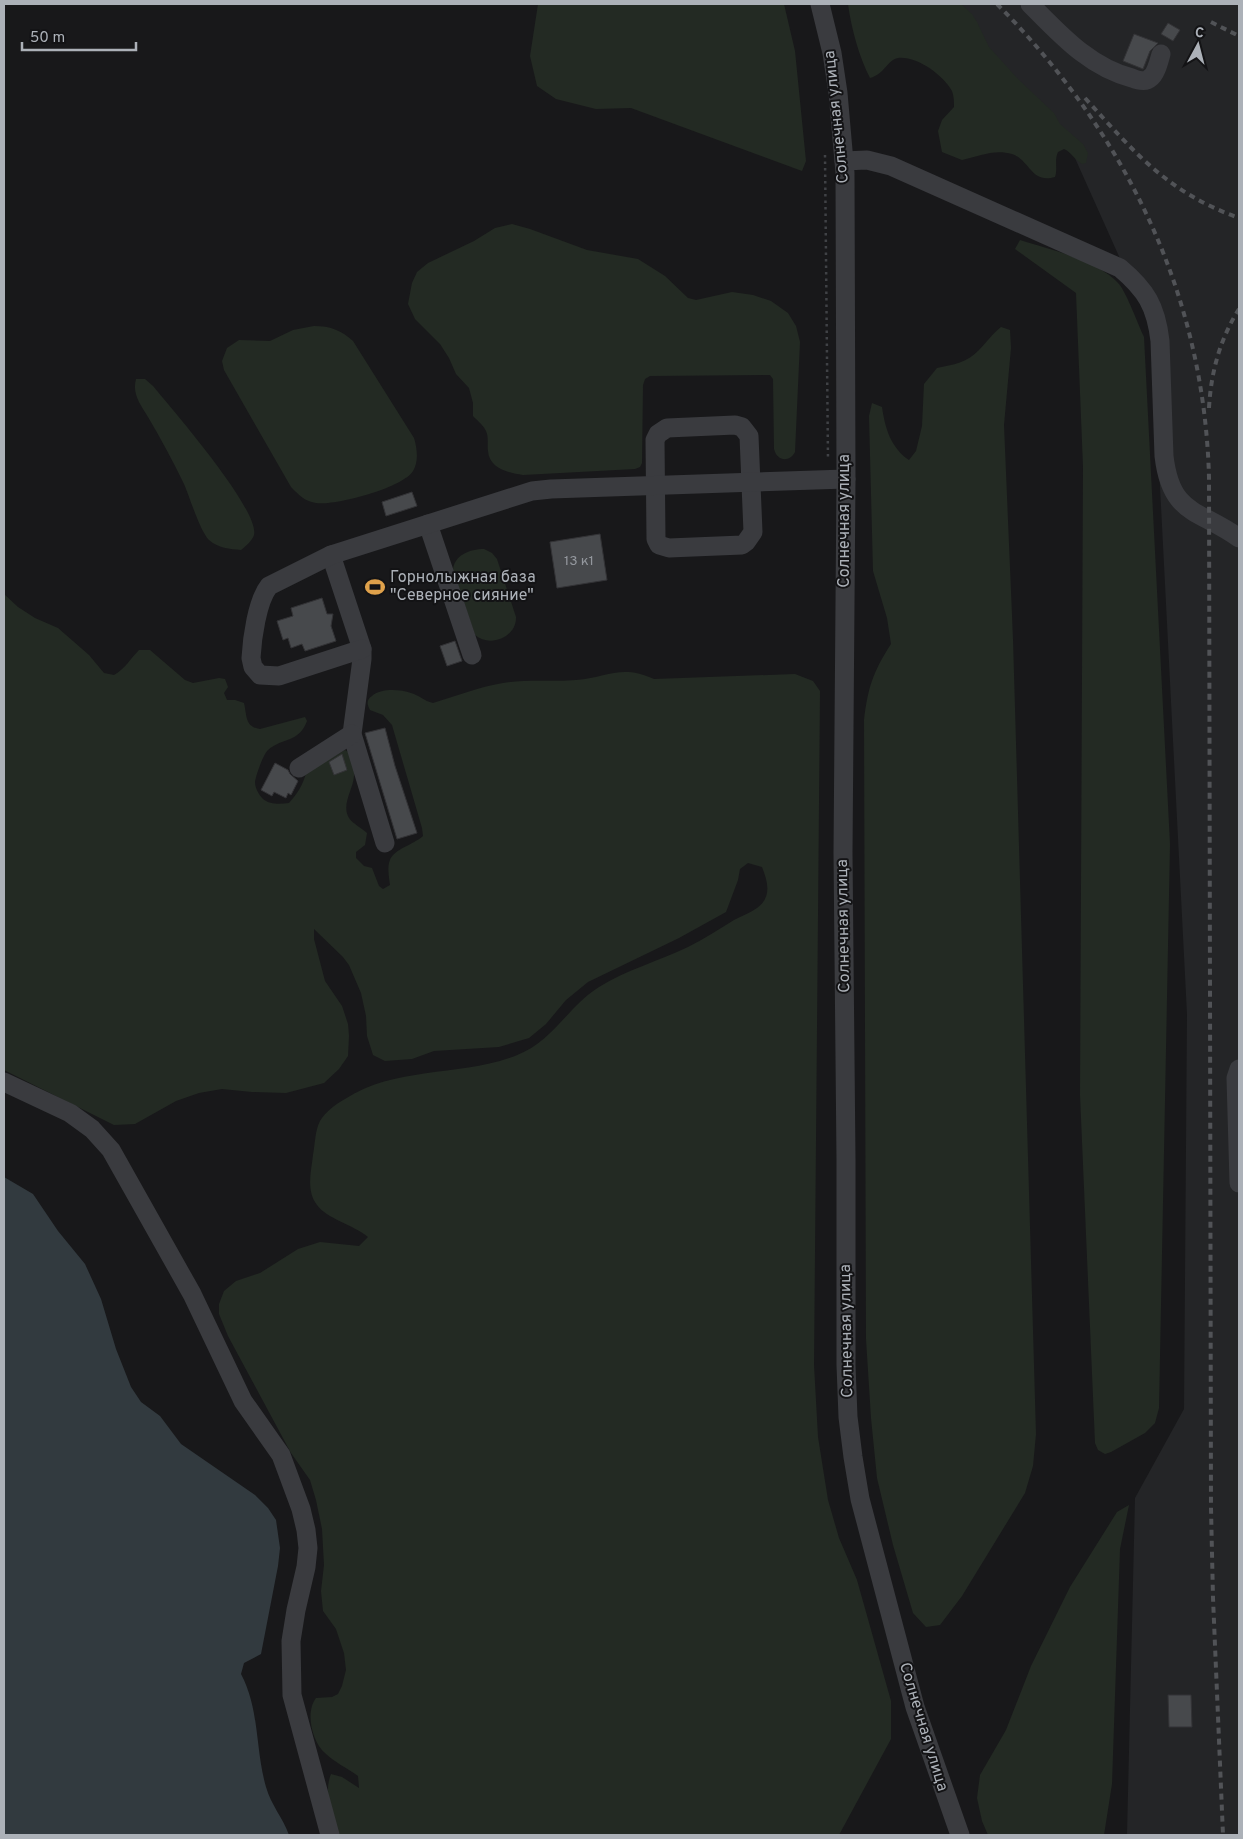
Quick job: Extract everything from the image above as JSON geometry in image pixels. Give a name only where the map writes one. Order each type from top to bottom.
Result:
[{"type":"street","name":"Солнечная улица","points":[[820,4],[832,53],[838,93],[844,161],[846,480],[843,853],[846,1365],[848,1416],[860,1499],[910,1689],[960,1835]]},
{"type":"street","points":[[1030,4],[1084,55],[1126,77],[1141,81],[1150,78],[1161,54]]},
{"type":"street","points":[[844,161],[867,160],[891,166],[1120,268],[1137,282],[1148,296],[1158,323],[1164,456],[1168,478],[1174,493],[1184,506],[1239,538]]},
{"type":"street","points":[[742,426],[749,436],[752,483],[753,532],[746,542],[742,544],[669,548],[659,545],[656,539],[656,440],[658,434],[667,428],[742,426]]},
{"type":"street","points":[[362,649],[280,676],[266,677],[260,675],[251,664],[251,654],[260,602],[265,591],[269,586],[331,555],[532,492],[551,489],[846,480]]},
{"type":"street","points":[[428,524],[472,655]]},
{"type":"street","points":[[1219,526],[1228,528],[1239,526]]},
{"type":"street","points":[[331,555],[362,649],[352,734],[386,843]]},
{"type":"street","points":[[299,768],[352,734]]},
{"type":"street","points":[[1239,1069],[1236,1078],[1239,1183]]},
{"type":"street","points":[[4,1082],[70,1114],[92,1129],[111,1150],[192,1294],[243,1401],[281,1455],[301,1509],[308,1548],[291,1641],[290,1669],[292,1695],[330,1835]]},
{"type":"path","points":[[825,150],[828,467]]},
{"type":"shaded area","points":[[538,4],[784,4],[795,51],[806,161],[802,171],[631,108],[596,109],[556,99],[537,86],[530,56]]},
{"type":"shaded area","points":[[848,4],[961,4],[972,14],[989,47],[1019,80],[1054,113],[1060,124],[1083,144],[1088,153],[1086,163],[1082,164],[1064,149],[1058,152],[1057,155],[1055,177],[1047,178],[1036,174],[1023,161],[1012,154],[999,152],[962,160],[942,152],[938,131],[942,120],[954,107],[952,91],[929,68],[921,63],[905,58],[894,59],[879,73],[870,78],[856,42]]},
{"type":"shaded area","points":[[944,4],[1239,4],[1239,1835],[1127,1835],[1135,1498],[1184,1409],[1187,1014],[1152,330],[1066,138]]},
{"type":"shaded area","points":[[512,224],[587,250],[638,259],[665,276],[688,298],[696,300],[732,292],[753,295],[771,301],[788,313],[796,326],[800,342],[795,452],[792,456],[787,459],[780,458],[774,449],[773,379],[770,375],[650,376],[645,379],[643,385],[642,463],[640,467],[635,469],[523,475],[511,473],[496,466],[489,457],[486,431],[473,416],[473,403],[469,388],[456,374],[440,344],[415,319],[408,304],[412,283],[417,272],[428,263],[474,241],[495,228]]},
{"type":"shaded area","points":[[1020,240],[1087,262],[1110,276],[1122,289],[1144,337],[1170,844],[1159,1408],[1155,1423],[1145,1433],[1105,1454],[1098,1450],[1095,1443],[1080,1095],[1083,467],[1076,293],[1015,249]]},
{"type":"shaded area","points":[[314,326],[335,329],[353,341],[414,438],[417,454],[415,467],[407,477],[396,484],[352,499],[337,502],[316,503],[308,501],[291,487],[224,370],[222,361],[227,348],[239,340],[270,341],[293,330]]},
{"type":"shaded area","points":[[1001,327],[1010,330],[1011,348],[1004,425],[1013,639],[1036,1434],[1033,1466],[1025,1493],[962,1596],[940,1625],[926,1627],[913,1613],[893,1545],[877,1478],[866,1339],[864,720],[872,680],[891,644],[887,618],[873,571],[869,416],[872,403],[882,407],[885,422],[893,443],[909,460],[916,451],[922,426],[924,384],[937,368],[960,362],[975,354]]},
{"type":"shaded area","points":[[136,379],[145,379],[153,386],[213,460],[243,504],[252,522],[254,535],[241,550],[220,546],[213,543],[206,536],[180,475],[137,399]]},
{"type":"shaded area","points":[[484,549],[492,553],[497,559],[516,617],[512,630],[502,638],[495,640],[481,639],[475,635],[453,570],[456,560],[464,554],[473,550]]},
{"type":"shaded area","points":[[4,594],[18,607],[35,618],[58,628],[89,655],[104,673],[114,675],[118,673],[139,650],[150,650],[185,680],[193,683],[219,678],[225,679],[228,687],[224,693],[227,700],[244,703],[249,723],[255,728],[260,729],[305,717],[307,721],[300,733],[274,746],[266,753],[256,779],[255,784],[258,791],[263,799],[269,802],[289,803],[299,789],[306,773],[345,750],[350,753],[354,773],[346,808],[347,813],[351,820],[367,833],[365,845],[356,852],[356,858],[364,866],[372,868],[379,886],[383,889],[390,885],[388,872],[392,856],[423,836],[392,725],[383,715],[370,710],[368,706],[369,699],[376,693],[385,690],[401,691],[414,694],[433,703],[476,689],[503,683],[576,680],[624,672],[633,672],[654,679],[795,674],[813,681],[820,691],[814,1365],[818,1437],[828,1500],[839,1538],[857,1580],[891,1701],[891,1739],[839,1835],[338,1835],[328,1797],[331,1774],[342,1777],[359,1788],[358,1776],[336,1762],[320,1748],[312,1727],[311,1711],[316,1698],[332,1697],[338,1694],[346,1670],[344,1653],[336,1629],[323,1611],[321,1591],[324,1565],[322,1529],[316,1500],[310,1480],[291,1453],[228,1336],[219,1314],[219,1304],[224,1291],[236,1281],[260,1273],[298,1249],[320,1242],[359,1246],[368,1237],[321,1210],[311,1194],[310,1175],[317,1129],[322,1118],[331,1108],[365,1089],[385,1081],[494,1063],[528,1050],[540,1042],[577,1005],[599,987],[688,947],[757,908],[762,904],[767,894],[766,878],[762,867],[748,863],[740,869],[738,880],[726,912],[679,938],[588,982],[566,1000],[546,1024],[529,1038],[499,1047],[434,1051],[412,1059],[385,1061],[373,1055],[367,1036],[366,1016],[361,993],[349,965],[314,929],[314,939],[325,981],[342,1006],[348,1024],[348,1056],[339,1069],[324,1083],[286,1093],[222,1089],[199,1093],[176,1101],[135,1124],[114,1125],[4,1070]]},
{"type":"shaded area","points":[[4,1177],[33,1194],[58,1231],[85,1264],[101,1299],[116,1349],[131,1387],[141,1402],[160,1416],[181,1444],[255,1495],[268,1508],[276,1520],[280,1548],[278,1566],[261,1654],[244,1663],[241,1674],[251,1702],[266,1787],[289,1835],[4,1835]]},
{"type":"shaded area","points":[[1129,1505],[1120,1549],[1112,1784],[1104,1835],[988,1835],[982,1821],[977,1798],[980,1775],[1006,1730],[1031,1666],[1070,1587],[1117,1512]]},
{"type":"building","points":[[1168,23],[1180,30],[1173,41],[1161,34]]},
{"type":"building","points":[[1134,34],[1158,43],[1150,51],[1143,69],[1123,61]]},
{"type":"building","points":[[412,492],[417,506],[386,516],[382,502]]},
{"type":"building","points":[[600,534],[607,580],[557,588],[550,542]]},
{"type":"building","points":[[322,598],[327,614],[333,614],[331,626],[336,641],[305,651],[302,644],[291,648],[288,638],[283,640],[277,621],[293,616],[291,608]]},
{"type":"building","points":[[455,641],[462,661],[447,666],[440,646]]},
{"type":"building","points":[[385,728],[395,766],[417,833],[397,839],[365,733]]},
{"type":"building","points":[[342,754],[347,770],[334,775],[329,762]]},
{"type":"building","points":[[275,763],[288,770],[298,781],[291,795],[288,793],[286,798],[274,792],[272,796],[261,790]]},
{"type":"building","points":[[1168,1695],[1191,1695],[1192,1727],[1169,1727]]},
{"type":"railway","points":[[997,4],[1043,54],[1083,106],[1119,162],[1149,220],[1173,280],[1192,344],[1204,409],[1209,477],[1211,1508],[1223,1835]]},
{"type":"railway","points":[[1211,22],[1239,36]]},
{"type":"railway","points":[[1085,98],[1154,169],[1192,196],[1214,208],[1239,218]]},
{"type":"railway","points":[[1209,408],[1214,369],[1222,344],[1239,309]]},
{"type":"place","name":"Горнолыжная база \"Северное сияние\"","points":[[375,587]]}]
